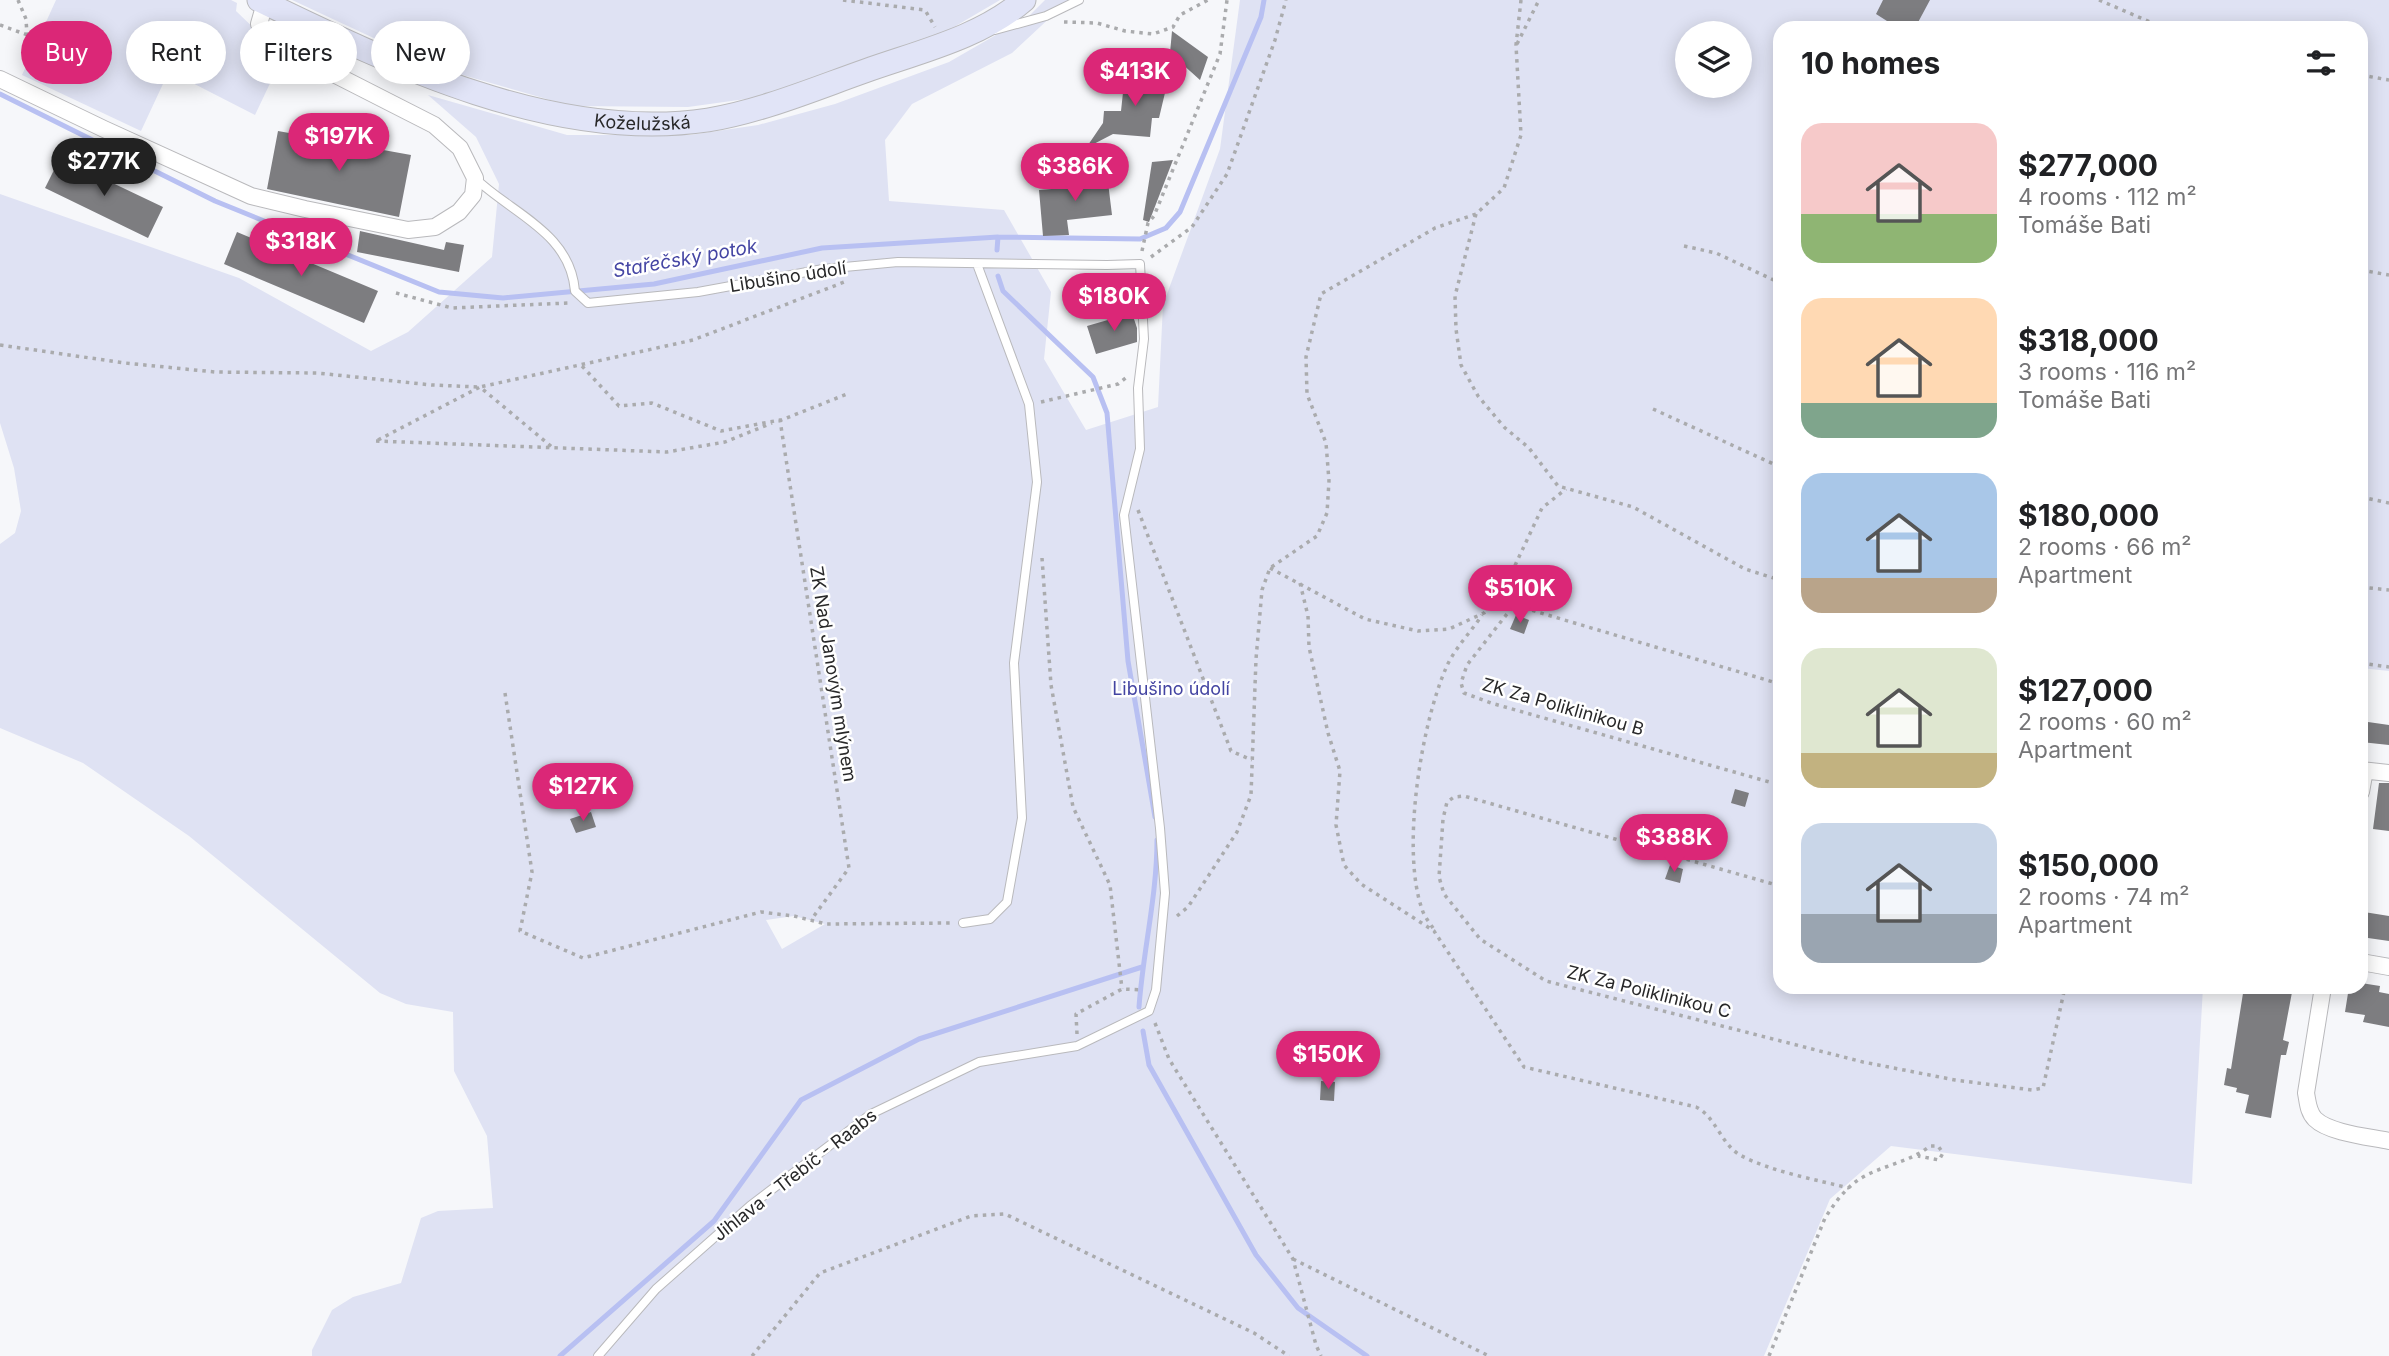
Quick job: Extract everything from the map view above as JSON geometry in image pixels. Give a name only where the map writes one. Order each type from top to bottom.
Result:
[{"type":"main road","name":"Koželužská","points":[[262,2],[353,44],[434,78],[481,94],[568,115],[628,123],[680,123],[731,115],[941,44],[1027,11]]},
{"type":"street","points":[[0,79],[251,196],[408,230],[435,228],[460,212],[473,195],[475,178],[460,148],[434,125],[278,45],[259,24],[262,2]]},
{"type":"street","points":[[2368,771],[2389,773]]},
{"type":"street","points":[[2368,963],[2389,967]]},
{"type":"street","points":[[2322,994],[2306,1093],[2309,1111],[2317,1121],[2333,1129],[2389,1141]]},
{"type":"lane","points":[[1027,11],[1046,16],[1079,0]]},
{"type":"lane","points":[[475,178],[549,234],[569,266],[575,291],[587,303]]},
{"type":"lane","name":"Libušino údolí","points":[[587,303],[698,292],[823,269],[898,262],[1140,264]]},
{"type":"lane","points":[[963,923],[989,919],[1007,902],[1022,818],[1014,663],[1037,482],[1028,404],[977,264]]},
{"type":"lane","points":[[1140,264],[1144,339],[1138,388],[1140,449],[1124,514],[1165,893],[1156,990],[1149,1011]]},
{"type":"lane","name":"Jihlava - Třebíč - Raabs","points":[[598,1356],[656,1289],[750,1206],[871,1114],[979,1062],[1077,1046],[1149,1011]]},
{"type":"path","points":[[18,0],[26,21]]},
{"type":"path","points":[[843,0],[925,10],[937,30],[941,44]]},
{"type":"path","points":[[901,0],[904,6]]},
{"type":"path","points":[[1027,11],[1097,23],[1125,31],[1153,33],[1172,27],[1180,15],[1208,0]]},
{"type":"path","points":[[1140,264],[1148,223],[1154,216],[1220,54],[1227,0]]},
{"type":"path","points":[[1140,264],[1164,250],[1192,227],[1227,174],[1275,40],[1286,0]]},
{"type":"path","points":[[1163,928],[1188,907],[1237,832],[1251,795],[1256,659],[1262,590],[1270,568],[1317,536],[1327,513],[1329,481],[1326,443],[1307,394],[1306,357],[1321,294],[1435,228],[1476,214],[1504,188],[1521,135],[1516,45],[1521,0]]},
{"type":"path","points":[[1516,45],[1539,0]]},
{"type":"path","points":[[2099,0],[2148,21]]},
{"type":"path","points":[[0,25],[21,33]]},
{"type":"path","points":[[2368,76],[2389,79]]},
{"type":"path","points":[[1476,214],[1455,296],[1461,365],[1478,396],[1504,427],[1529,448],[1558,486],[1633,507],[1745,569],[1773,578]]},
{"type":"path","points":[[1684,246],[1716,253],[1773,280]]},
{"type":"path","points":[[2368,271],[2389,275]]},
{"type":"path","points":[[0,345],[125,363],[215,372],[317,373],[432,386],[480,387],[693,340],[847,282]]},
{"type":"path","points":[[396,293],[452,309],[587,303]]},
{"type":"path","points":[[581,365],[619,406],[653,403],[720,431],[780,420]]},
{"type":"path","points":[[1028,404],[1118,384],[1140,367]]},
{"type":"path","points":[[480,387],[376,441],[667,452],[725,442],[847,394]]},
{"type":"path","points":[[480,387],[553,447]]},
{"type":"path","points":[[1653,409],[1773,464]]},
{"type":"path","name":"ZK Nad Janovým mlýnem","points":[[780,420],[849,868],[811,920]]},
{"type":"path","points":[[1130,488],[1231,751],[1252,760]]},
{"type":"path","points":[[1566,489],[1542,508],[1503,591],[1447,665],[1431,708],[1417,781],[1414,855],[1422,910],[1524,1067],[1696,1107],[1705,1111],[1738,1154],[1772,1167],[1849,1188]]},
{"type":"path","points":[[2368,498],[2389,503]]},
{"type":"path","points":[[1041,550],[1051,685],[1073,807],[1110,885],[1122,989]]},
{"type":"path","points":[[1270,568],[1364,619],[1419,631],[1449,629],[1484,613]]},
{"type":"path","points":[[1300,583],[1308,615],[1311,659],[1340,771],[1336,825],[1344,865],[1361,884],[1434,931]]},
{"type":"path","points":[[2368,588],[2389,590]]},
{"type":"path","name":"ZK Za Poliklinikou B","points":[[1773,682],[1514,605],[1467,665],[1461,682],[1464,693],[1491,702],[1773,783]]},
{"type":"path","points":[[2368,664],[2389,667]]},
{"type":"path","points":[[505,692],[532,872],[520,931],[583,958],[761,912],[825,924],[963,923]]},
{"type":"path","name":"ZK Za Poliklinikou C","points":[[1773,884],[1464,796],[1454,797],[1447,802],[1443,819],[1439,877],[1444,894],[1480,939],[1546,981],[1576,990],[1899,1070],[2032,1090],[2043,1088],[2063,994]]},
{"type":"path","points":[[1077,1046],[1076,1014],[1122,989],[1156,990]]},
{"type":"path","points":[[1149,1011],[1169,1059],[1293,1259],[1321,1356]]},
{"type":"path","points":[[1769,1356],[1825,1218],[1838,1198],[1859,1180],[1918,1156],[1930,1146],[1938,1146],[1943,1153],[1938,1160],[1918,1156]]},
{"type":"path","points":[[752,1356],[820,1273],[971,1216],[1005,1214],[1254,1333],[1289,1356]]},
{"type":"path","points":[[1293,1259],[1489,1356]]},
{"type":"green space","points":[[56,0],[231,0],[237,3],[236,11],[246,21],[240,21],[240,84],[270,84],[255,115],[194,84],[226,84],[226,21],[126,21],[126,84],[163,84],[141,131],[41,84],[112,84],[112,21],[46,21]]},
{"type":"green space","points":[[292,0],[1000,0],[937,37],[826,77],[753,98],[688,107],[571,106],[470,77],[470,21],[371,21],[371,37],[357,30],[357,21],[337,21]]},
{"type":"green space","name":"Libušino údolí","points":[[1045,0],[1069,0],[1012,53],[912,104],[885,140],[889,201],[1004,210],[1051,292],[1044,359],[1086,430],[1158,407],[1163,305],[1220,149],[1240,0],[2389,0],[2389,671],[2368,669],[2368,21],[1773,21],[1773,994],[2203,994],[2192,1184],[1891,1146],[1830,1199],[1764,1356],[312,1356],[312,1350],[332,1310],[353,1297],[401,1283],[421,1218],[438,1211],[493,1208],[487,1136],[454,1071],[453,1012],[406,1004],[380,993],[189,836],[83,763],[0,728],[0,544],[15,533],[21,511],[14,468],[0,423],[0,194],[239,278],[371,351],[408,332],[492,257],[499,184],[476,137],[428,95],[567,135],[690,135],[758,125],[835,104],[949,62],[1029,16]],"holes":[[[794,916],[825,924],[782,949],[766,920]]]},
{"type":"building","points":[[1883,0],[1930,0],[1919,21],[1887,21],[1876,14]]},
{"type":"building","points":[[1172,31],[1208,57],[1200,80],[1170,53]]},
{"type":"building","points":[[1125,74],[1169,76],[1159,118],[1152,118],[1150,137],[1113,134],[1086,148],[1103,123],[1104,111],[1121,111]]},
{"type":"building","points":[[278,131],[411,155],[399,217],[267,189]]},
{"type":"building","points":[[60,158],[163,207],[148,238],[45,188]]},
{"type":"building","points":[[1173,160],[1149,222],[1143,220],[1152,162]]},
{"type":"building","points":[[1106,166],[1112,215],[1067,220],[1069,235],[1043,236],[1039,190],[1089,186],[1087,167]]},
{"type":"building","points":[[360,231],[444,250],[446,242],[464,245],[459,272],[357,252]]},
{"type":"building","points":[[237,232],[378,291],[364,323],[224,264]]},
{"type":"building","points":[[1132,313],[1137,328],[1137,342],[1096,354],[1087,326]]},
{"type":"building","points":[[1516,615],[1529,620],[1524,634],[1510,629]]},
{"type":"building","points":[[2368,722],[2389,725],[2389,745],[2368,743]]},
{"type":"building","points":[[2379,783],[2389,783],[2389,831],[2373,829]]},
{"type":"building","points":[[1735,789],[1749,793],[1745,807],[1731,803]]},
{"type":"building","points":[[591,812],[596,827],[576,833],[570,819]]},
{"type":"building","points":[[1670,865],[1683,869],[1680,883],[1665,879]]},
{"type":"building","points":[[2368,913],[2389,916],[2389,941],[2368,938]]},
{"type":"building","points":[[2368,984],[2380,986],[2379,992],[2389,994],[2389,1027],[2363,1022],[2365,1015],[2345,1012],[2348,994],[2368,994]]},
{"type":"building","points":[[2243,994],[2292,994],[2283,1040],[2289,1042],[2286,1055],[2281,1055],[2271,1118],[2245,1113],[2249,1095],[2224,1085],[2227,1068],[2231,1069]]},
{"type":"building","points":[[1321,1081],[1335,1082],[1334,1101],[1320,1100]]},
{"type":"waterway","name":"Stařečský potok","points":[[0,94],[215,201],[439,292],[503,298],[654,284],[822,248],[998,237],[1140,239],[1166,228],[1180,212],[1261,17],[1264,0]]},
{"type":"waterway","points":[[997,250],[998,237]]},
{"type":"waterway","points":[[998,276],[1003,291],[1093,377],[1107,413],[1128,661],[1155,817]]},
{"type":"waterway","points":[[1139,1007],[1155,882],[1157,840]]},
{"type":"waterway","points":[[560,1356],[714,1221],[801,1100],[919,1039],[1142,967]]},
{"type":"waterway","points":[[1143,1031],[1149,1065],[1256,1255],[1298,1308],[1367,1356]]}]
